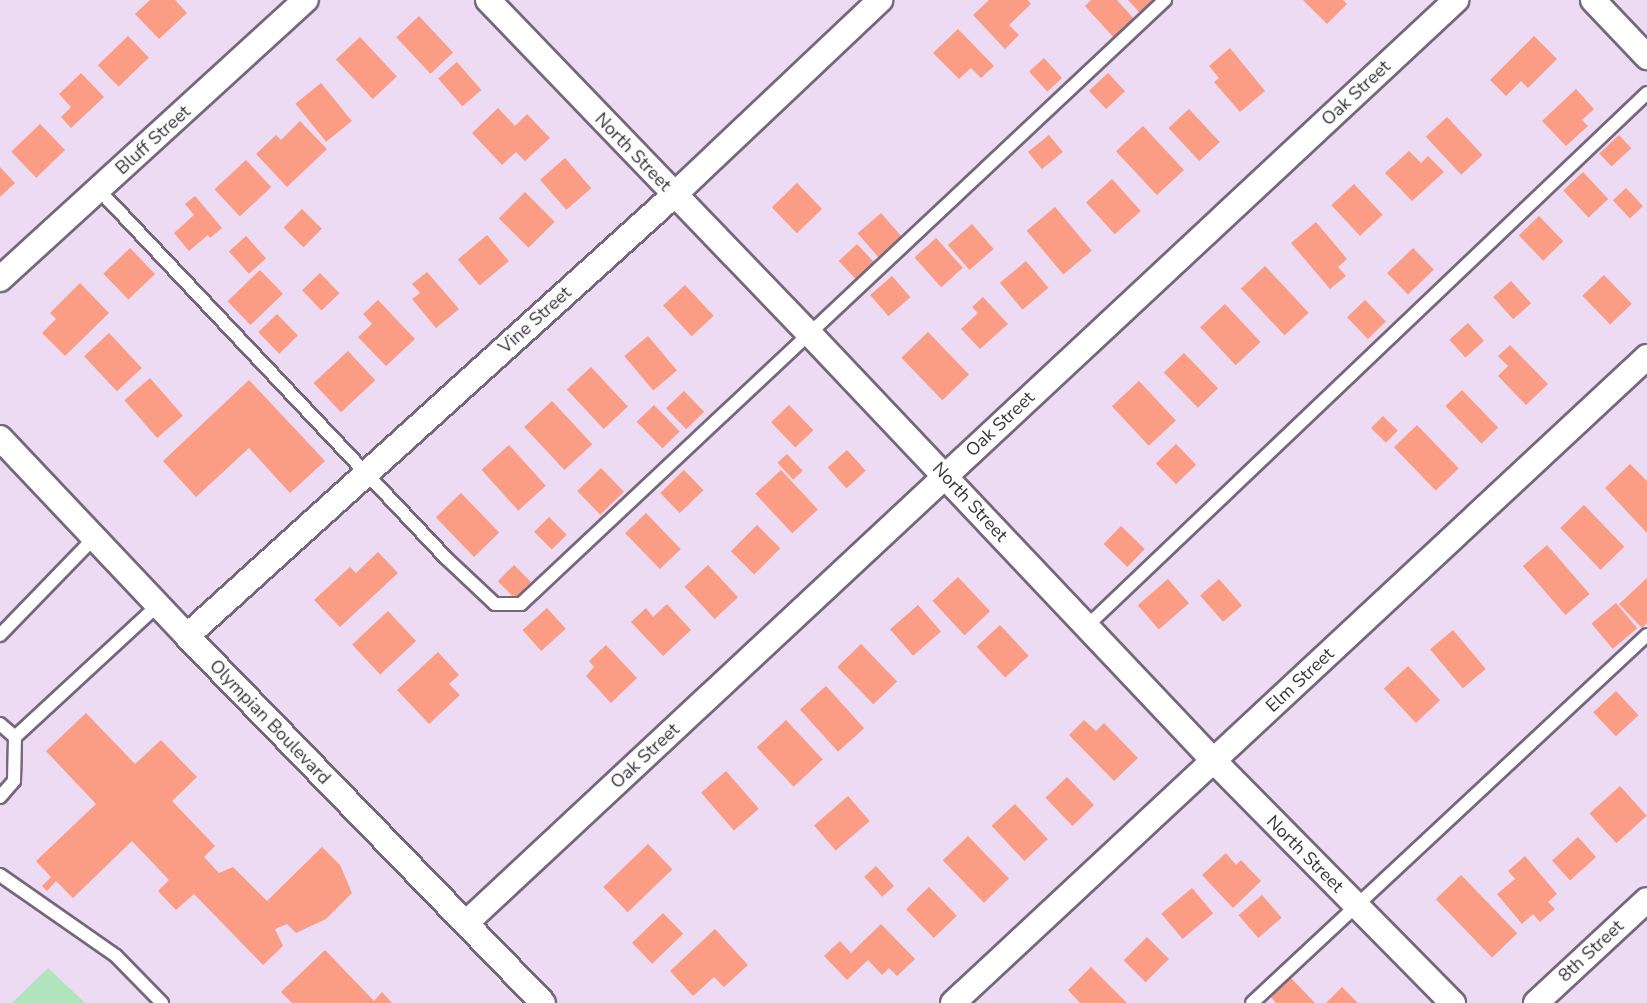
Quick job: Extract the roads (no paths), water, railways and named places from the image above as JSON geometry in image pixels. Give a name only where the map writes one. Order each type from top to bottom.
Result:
[{"type":"street","name":"Bluff Street","points":[[0,279],[306,0]]},
{"type":"street","name":"North Street","points":[[488,0],[809,333],[1213,760],[1453,1003]]},
{"type":"street","name":"Vine Street","points":[[187,636],[674,195],[880,0]]},
{"type":"street","name":"Oak Street","points":[[466,923],[1456,0]]},
{"type":"street","points":[[1593,0],[1647,57]]},
{"type":"street","name":"Elm Street","points":[[953,1003],[1647,357]]},
{"type":"street","name":"Olympian Boulevard","points":[[0,438],[187,636],[543,1003]]},
{"type":"street","name":"8th Street","points":[[1536,1003],[1647,900]]},
{"type":"lane","points":[[99,190],[446,558],[495,604],[521,604],[1165,0]]},
{"type":"lane","points":[[1087,626],[1647,93]]},
{"type":"lane","points":[[0,634],[94,538]]},
{"type":"lane","points":[[0,797],[14,781],[15,737],[158,605]]},
{"type":"lane","points":[[1252,1003],[1358,907],[1647,635]]},
{"type":"lane","points":[[0,724],[15,737]]},
{"type":"lane","points":[[0,875],[116,956],[162,1003]]}]
